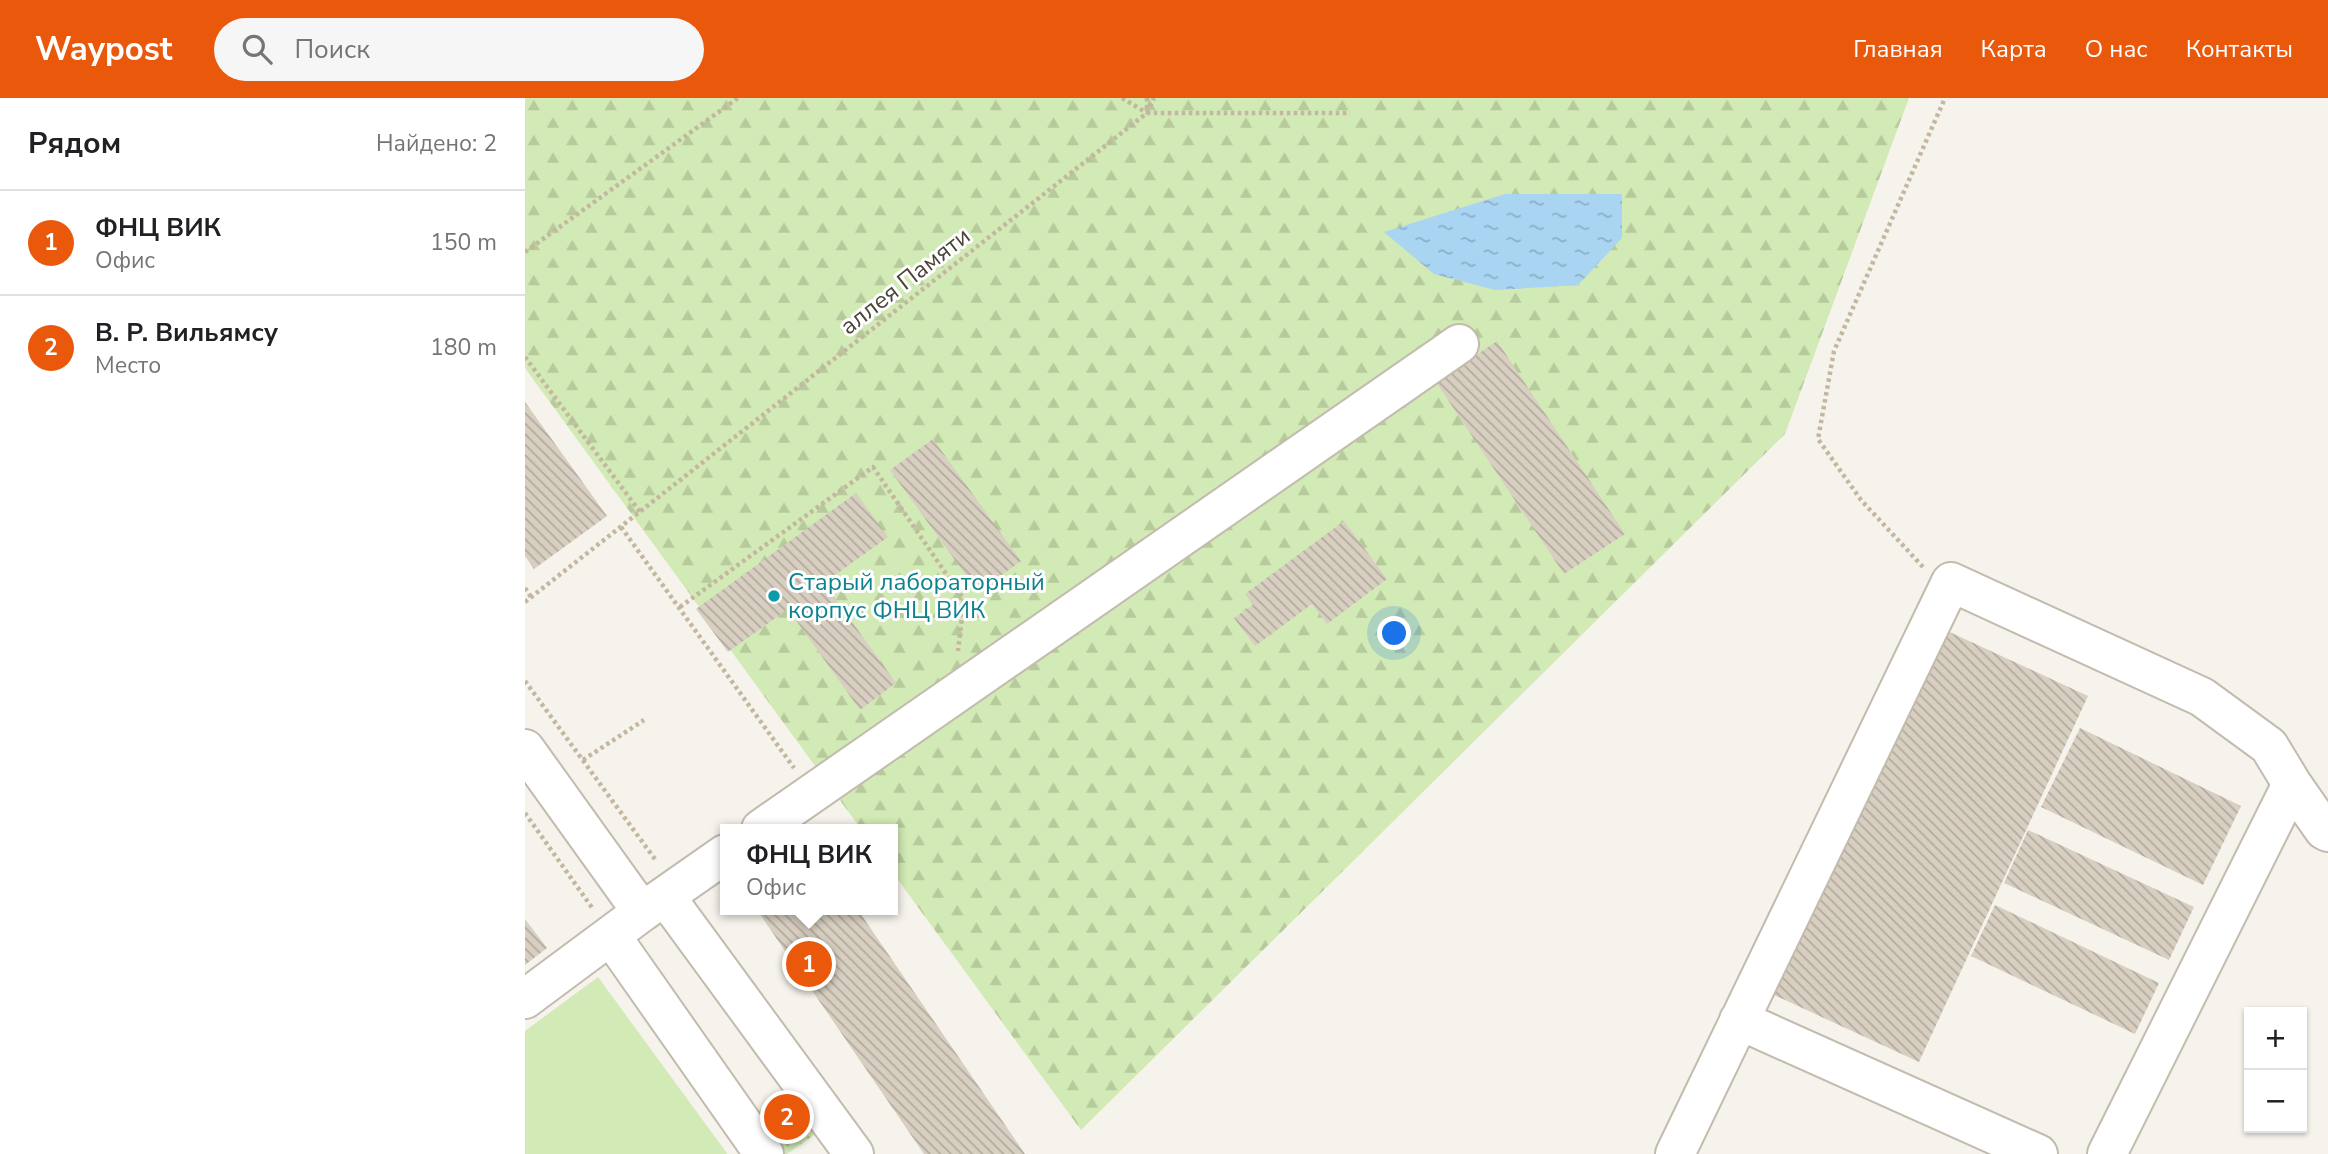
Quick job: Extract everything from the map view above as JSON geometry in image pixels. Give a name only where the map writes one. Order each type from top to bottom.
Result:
[{"type":"street","points":[[768,824],[1459,344]]},
{"type":"street","points":[[1675,1154],[1951,582],[2202,697],[2269,746],[2292,784],[2328,832]]},
{"type":"street","points":[[525,749],[661,899],[854,1154]]},
{"type":"street","points":[[2107,1154],[2292,784]]},
{"type":"street","points":[[525,999],[720,858]]},
{"type":"street","points":[[611,936],[764,1154]]},
{"type":"street","points":[[1739,1020],[2038,1154]]},
{"type":"path","points":[[525,252],[738,98]]},
{"type":"path","points":[[1122,98],[1147,113],[1350,113]]},
{"type":"path","points":[[1147,98],[1147,113]]},
{"type":"path","points":[[1147,113],[1154,98]]},
{"type":"path","points":[[1945,98],[1834,351],[1818,439],[1861,500],[1927,571],[1951,582]]},
{"type":"path","name":"аллея Памяти","points":[[525,602],[1147,113]]},
{"type":"path","points":[[525,357],[640,512]]},
{"type":"path","points":[[680,607],[873,467],[964,600],[952,696]]},
{"type":"path","points":[[621,527],[812,794]]},
{"type":"path","points":[[525,588],[531,597]]},
{"type":"path","points":[[525,681],[583,760],[661,899]]},
{"type":"path","points":[[583,760],[644,720]]},
{"type":"path","points":[[525,813],[611,936]]},
{"type":"green space","points":[[525,98],[1909,98],[1785,434],[1081,1130],[898,880],[898,824],[857,824],[525,368]]},
{"type":"green space","points":[[598,977],[727,1154],[525,1154],[525,1031]]},
{"type":"green space","points":[[794,1085],[824,1128],[787,1154],[776,1154],[750,1117]]},
{"type":"water","points":[[1505,194],[1622,194],[1622,238],[1578,285],[1495,290],[1434,274],[1384,232]]},
{"type":"building","points":[[1497,341],[1625,534],[1564,574],[1436,382]]},
{"type":"building","points":[[525,402],[607,516],[534,569],[525,556]]},
{"type":"building","points":[[933,439],[1021,561],[978,592],[890,470]]},
{"type":"building","name":"Старый лабораторный корпус ФНЦ ВИК","points":[[856,493],[888,537],[824,583],[896,683],[860,710],[788,609],[728,652],[696,609]]},
{"type":"building","points":[[1344,521],[1387,579],[1327,624],[1312,604],[1255,646],[1234,618],[1253,605],[1245,594]]},
{"type":"building","points":[[1943,629],[2088,696],[1919,1062],[1774,995]]},
{"type":"building","points":[[2080,728],[2241,806],[2203,885],[2041,807]]},
{"type":"building","points":[[2028,830],[2194,907],[2169,960],[2004,883]]},
{"type":"building","points":[[1995,905],[2159,983],[2135,1034],[1971,956]]},
{"type":"building","points":[[760,915],[861,915],[1025,1154],[924,1154]]},
{"type":"building","points":[[525,919],[547,948],[525,965]]},
{"type":"place","name":"Старый лабораторный корпус ФНЦ ВИК","points":[[774,596]]},
{"type":"place","name":"ФНЦ ВИК","points":[[809,964]]},
{"type":"place","name":"В. Р. Вильямсу","points":[[787,1117]]}]
